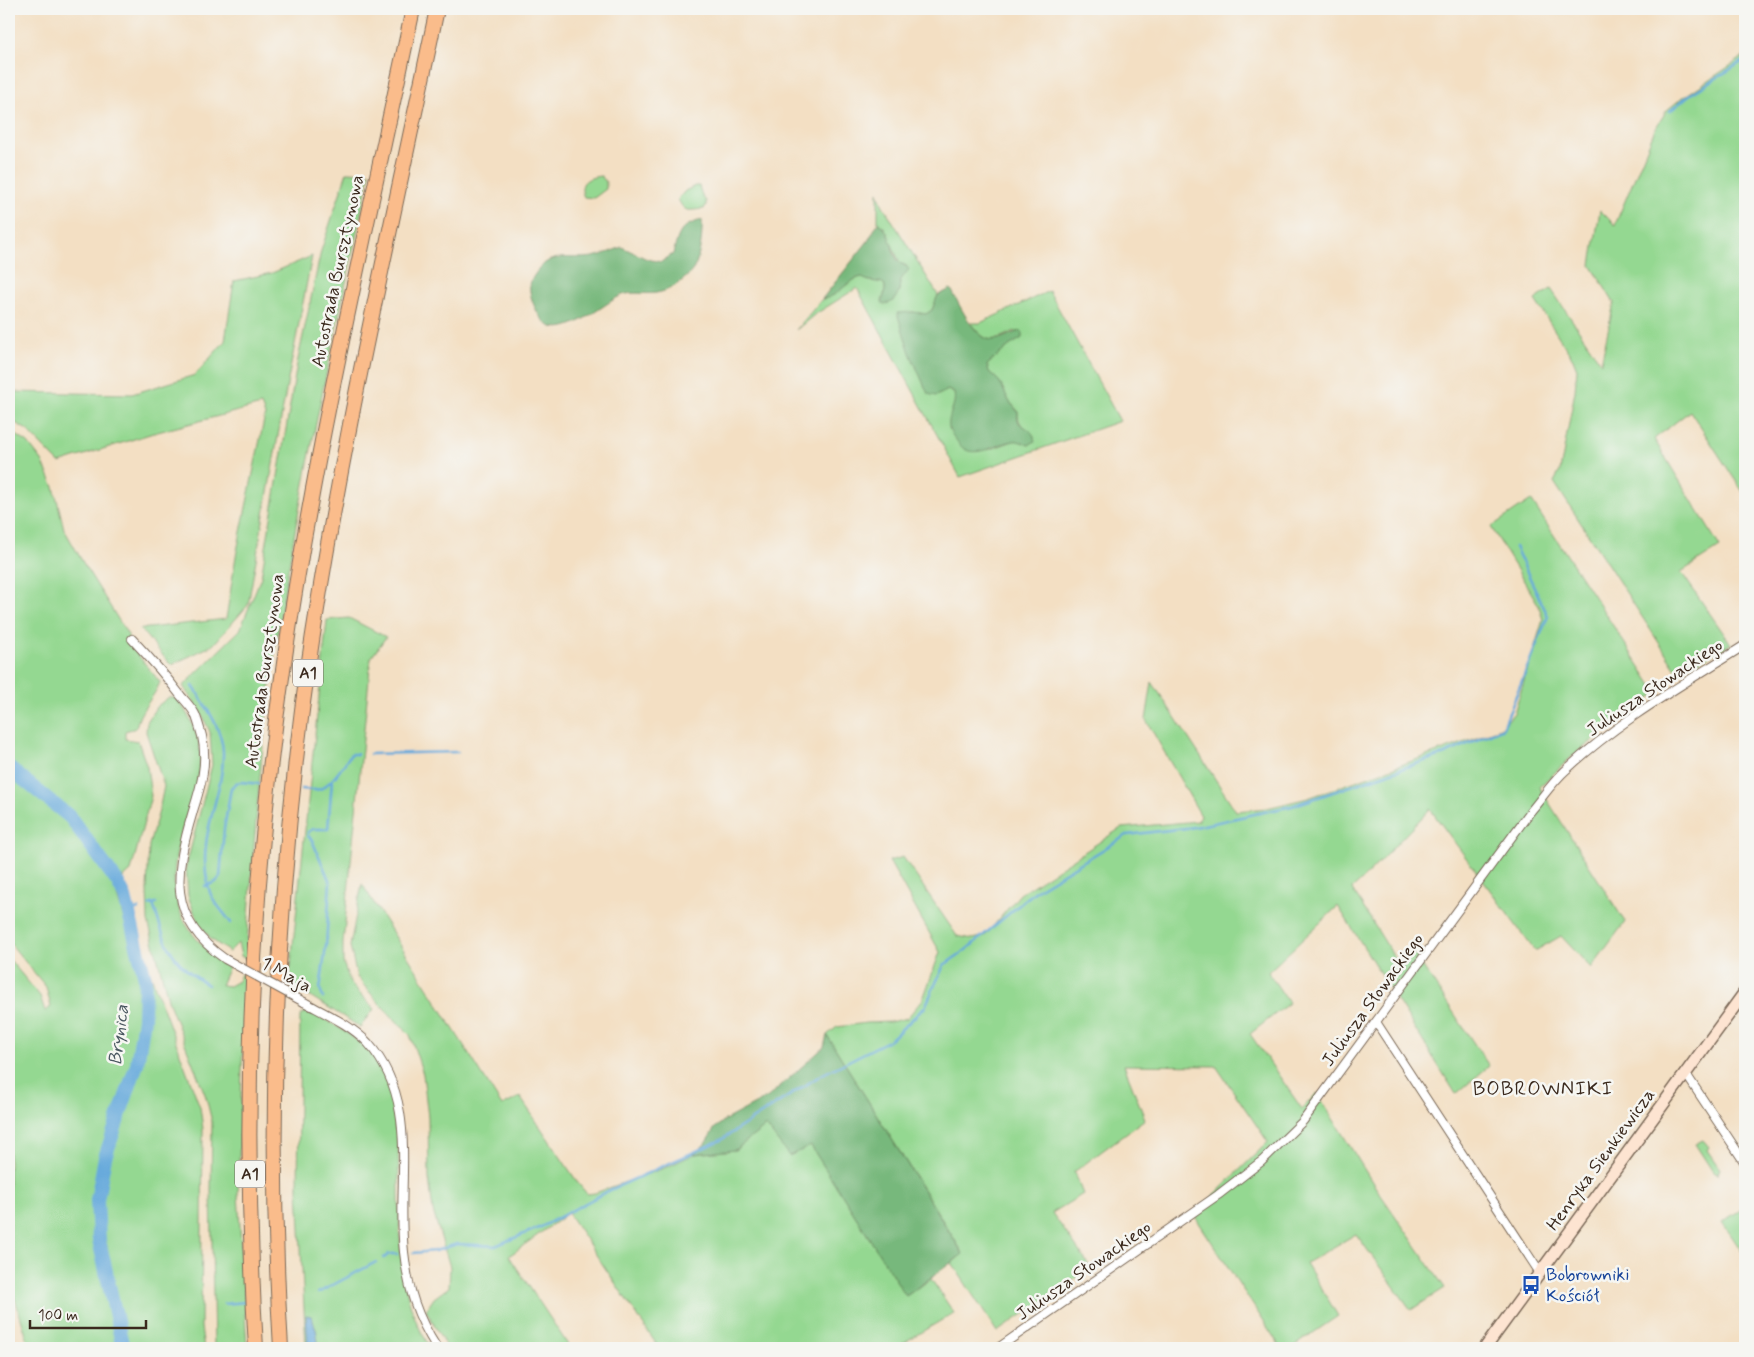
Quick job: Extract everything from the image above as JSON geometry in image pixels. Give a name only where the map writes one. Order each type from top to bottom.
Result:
[{"type":"highway","name":"Autostrada Bursztynowa","points":[[256,1348],[250,1200],[252,1035],[259,890],[273,748],[292,607],[312,491],[413,9]]},
{"type":"highway","name":"A1","points":[[281,1348],[275,1182],[277,1036],[284,891],[298,752],[321,584],[349,429],[437,9]]},
{"type":"street","name":"1 Maja","points":[[132,639],[195,714],[202,736],[205,756],[203,776],[181,855],[178,873],[179,889],[184,909],[195,931],[211,948],[226,959],[356,1032],[368,1043],[386,1066],[398,1096],[402,1125],[404,1242],[409,1281],[420,1319],[437,1348]]},
{"type":"street","name":"Juliusza Słowackiego","points":[[998,1348],[1218,1195],[1262,1161],[1303,1121],[1530,812],[1566,770],[1613,730],[1665,694],[1745,644]]},
{"type":"street","name":"Henryka Sienkiewicza","points":[[1485,1348],[1745,992]]},
{"type":"street","points":[[1376,1022],[1540,1273]]},
{"type":"street","points":[[1686,1074],[1745,1163]]},
{"type":"green space","points":[[1745,56],[1745,495],[1690,411],[1654,439],[1720,547],[1681,572],[1731,644],[1678,672],[1554,482],[1560,471],[1575,391],[1577,369],[1573,359],[1535,300],[1551,289],[1601,363],[1614,303],[1591,265],[1600,210],[1615,225],[1655,129],[1667,110]]},
{"type":"green space","points":[[347,172],[370,173],[307,467],[276,644],[261,762],[246,959],[241,956],[238,943],[229,952],[211,939],[198,922],[188,896],[186,867],[212,765],[210,732],[201,713],[183,686],[240,630],[261,577],[297,364],[321,251]]},
{"type":"green space","points":[[601,176],[606,182],[606,189],[594,198],[584,197],[582,188],[585,181]]},
{"type":"green space","points":[[699,186],[706,205],[704,209],[685,209],[678,199],[685,191]]},
{"type":"green space","points":[[878,192],[882,204],[938,295],[932,310],[926,314],[913,312],[898,314],[936,396],[948,390],[954,393],[956,400],[951,413],[988,450],[1016,440],[1029,445],[1032,433],[1021,424],[1018,419],[1018,411],[1009,401],[999,381],[989,372],[987,365],[1009,346],[1022,338],[1015,331],[994,339],[986,338],[970,323],[980,323],[1049,291],[1120,421],[960,477],[857,288],[814,315],[796,330],[822,299],[833,295],[855,279],[861,277],[884,284],[885,293],[882,302],[899,291],[900,281],[907,266],[900,263],[884,227],[878,223]]},
{"type":"green space","points":[[702,220],[701,245],[694,268],[684,279],[670,289],[656,293],[625,294],[578,322],[560,328],[548,325],[539,315],[533,303],[530,285],[540,268],[550,260],[556,258],[591,257],[622,247],[647,259],[661,262],[673,254],[681,231],[694,222]]},
{"type":"green space","points":[[878,223],[887,232],[899,262],[909,269],[900,281],[899,291],[894,301],[884,305],[882,302],[885,293],[884,284],[861,277],[855,279],[828,298],[822,299],[868,241]]},
{"type":"green space","points":[[312,256],[248,605],[213,645],[171,665],[140,629],[226,619],[236,556],[265,415],[261,405],[150,434],[59,463],[27,430],[9,419],[9,392],[132,394],[195,375],[225,341],[234,281],[272,273]]},
{"type":"green space","points":[[951,289],[979,334],[996,340],[1022,331],[1022,338],[1009,346],[987,365],[989,372],[999,381],[1009,401],[1018,412],[1019,423],[1033,434],[1035,441],[1029,445],[1014,441],[976,452],[962,448],[953,437],[949,428],[949,419],[955,397],[954,393],[948,390],[936,396],[928,394],[910,353],[897,313],[913,312],[926,314],[932,310],[938,295]]},
{"type":"green space","points":[[9,430],[28,443],[42,461],[54,487],[64,529],[128,635],[128,643],[160,682],[140,715],[136,728],[125,731],[125,739],[138,741],[147,767],[151,796],[131,871],[114,886],[142,978],[134,1063],[102,1156],[94,1198],[95,1240],[119,1348],[30,1348],[9,1279],[9,959],[40,996],[45,1011],[51,1007],[46,987],[9,942]]},
{"type":"green space","points":[[1531,500],[1657,693],[1576,753],[1539,787],[1625,922],[1591,968],[1561,936],[1535,951],[1430,809],[1352,889],[1401,968],[1414,953],[1489,1066],[1456,1094],[1338,906],[1268,972],[1289,1003],[1250,1034],[1302,1109],[1317,1093],[1374,1185],[1445,1288],[1411,1310],[1356,1234],[1306,1263],[1338,1316],[1291,1348],[1281,1348],[1194,1215],[1268,1142],[1216,1066],[1124,1065],[1145,1119],[1074,1172],[1083,1194],[1052,1213],[1091,1268],[997,1332],[952,1263],[963,1253],[827,1035],[837,1027],[890,1022],[907,1018],[923,999],[940,952],[889,861],[903,857],[957,936],[973,939],[985,936],[1020,894],[1121,828],[1198,821],[1201,816],[1146,720],[1152,682],[1236,811],[1267,808],[1308,798],[1477,738],[1502,727],[1514,713],[1543,620],[1538,604],[1491,527]]},
{"type":"green space","points":[[349,618],[386,637],[371,658],[343,943],[343,962],[350,983],[374,1009],[360,1027],[289,983],[327,620]]},
{"type":"green space","points":[[169,697],[178,699],[185,711],[195,730],[200,751],[198,775],[180,838],[176,861],[174,881],[176,900],[183,918],[193,935],[208,951],[229,967],[221,985],[229,986],[238,981],[241,974],[245,977],[238,1193],[247,1348],[214,1348],[211,1191],[212,1122],[206,1097],[169,1003],[148,921],[149,845],[164,786],[146,732],[147,722],[156,707]]},
{"type":"green space","points":[[362,884],[502,1106],[520,1097],[587,1194],[595,1193],[667,1167],[694,1154],[735,1150],[766,1126],[811,1146],[906,1296],[931,1279],[954,1313],[894,1348],[659,1348],[568,1213],[509,1256],[570,1348],[447,1348],[426,1310],[434,1298],[449,1287],[450,1267],[433,1211],[429,1179],[428,1117],[423,1074],[410,1035],[357,977],[350,946]]},
{"type":"green space","points":[[150,973],[200,1107],[203,1129],[201,1327],[204,1348],[127,1348],[104,1232],[102,1200],[107,1160],[143,1054]]},
{"type":"green space","points":[[305,1012],[311,1012],[351,1035],[375,1058],[389,1080],[396,1122],[400,1239],[403,1268],[408,1296],[417,1323],[431,1348],[306,1348],[298,1189],[300,1016]]},
{"type":"green space","points":[[827,1035],[963,1254],[906,1296],[811,1146],[789,1156],[766,1126],[735,1150],[694,1154],[705,1144],[715,1128],[725,1120],[768,1097],[824,1047]]},
{"type":"green space","points":[[1703,1140],[1709,1147],[1707,1150],[1720,1169],[1717,1175],[1713,1172],[1695,1144]]},
{"type":"green space","points":[[1745,1207],[1745,1256],[1722,1222]]},
{"type":"water","points":[[306,1315],[311,1316],[316,1329],[319,1348],[308,1348]]},
{"type":"waterway","points":[[1670,111],[1688,96],[1745,60]]},
{"type":"waterway","points":[[413,1253],[435,1251],[457,1244],[495,1246],[541,1227],[608,1191],[721,1140],[821,1075],[890,1040],[925,1007],[944,965],[966,950],[1038,889],[1127,835],[1195,827],[1292,806],[1445,754],[1503,728],[1548,616],[1515,547]]},
{"type":"waterway","points":[[193,686],[212,717],[222,743],[220,782],[209,827],[205,857],[208,887],[211,895],[231,923]]},
{"type":"waterway","points":[[370,754],[458,752]]},
{"type":"waterway","points":[[302,789],[315,790],[322,788],[334,777],[351,754],[357,754]]},
{"type":"waterway","name":"Brynica","points":[[9,768],[70,817],[118,883],[125,897],[145,978],[144,1019],[137,1064],[105,1157],[97,1200],[99,1240],[123,1348]]},
{"type":"waterway","points":[[323,998],[320,989],[326,946],[330,882],[312,840],[308,836],[308,832],[313,829],[328,829],[332,781]]},
{"type":"waterway","points":[[205,886],[216,882],[220,877],[224,829],[231,788],[236,783],[241,782],[261,784]]},
{"type":"waterway","points":[[149,905],[156,903]]},
{"type":"waterway","points":[[153,904],[166,941],[177,960],[195,977],[208,985]]},
{"type":"waterway","points":[[129,912],[139,909]]},
{"type":"waterway","points":[[384,1258],[389,1254],[397,1254]]},
{"type":"waterway","points":[[318,1293],[376,1262]]},
{"type":"waterway","points":[[224,1304],[246,1302]]},
{"type":"place","name":"Bobrowniki Kościół","points":[[1531,1285]]},
{"type":"district","name":"BOBROWNIKI","points":[[1543,1089]]}]
